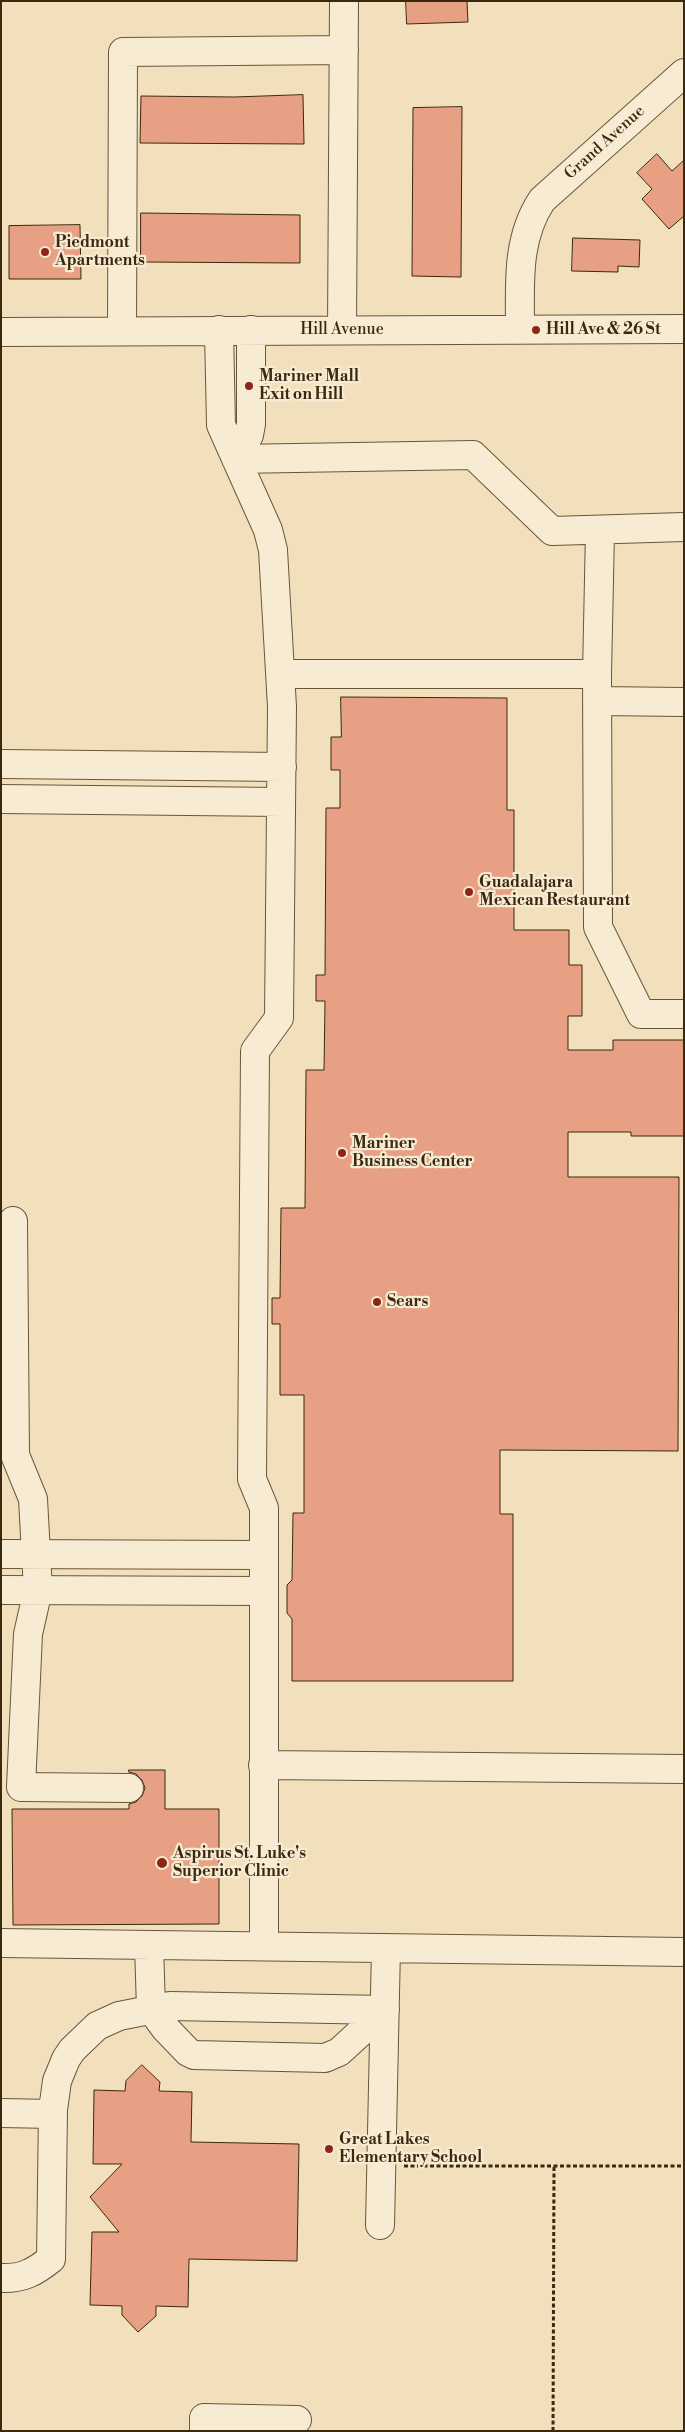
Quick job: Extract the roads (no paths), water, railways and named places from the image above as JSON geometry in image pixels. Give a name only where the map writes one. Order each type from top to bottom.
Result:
[{"type":"street","points":[[342,330],[344,1]]},
{"type":"street","points":[[122,331],[123,52],[344,50]]},
{"type":"street","name":"Grand Avenue","points":[[520,330],[524,239],[531,217],[542,200],[684,73]]},
{"type":"street","name":"Hill Avenue","points":[[1,332],[684,329]]},
{"type":"street","points":[[218,330],[220,419],[268,530],[273,550],[281,674],[282,767],[279,1018],[255,1051],[252,1479],[264,1508],[264,1946]]},
{"type":"street","points":[[236,459],[249,434],[251,424],[251,330]]},
{"type":"street","points":[[236,459],[473,454],[552,531],[684,528]]},
{"type":"street","points":[[600,531],[597,674],[598,927],[641,1014],[684,1014]]},
{"type":"street","points":[[281,674],[597,674]]},
{"type":"street","points":[[597,701],[684,702]]},
{"type":"street","points":[[1,764],[282,767]]},
{"type":"street","points":[[1,800],[281,802]]},
{"type":"street","points":[[13,1221],[15,1455],[33,1499],[38,1590],[28,1634],[21,1787],[129,1788]]},
{"type":"street","points":[[1,1554],[264,1555]]},
{"type":"street","points":[[1,1590],[264,1591]]},
{"type":"street","points":[[263,1765],[684,1770]]},
{"type":"street","points":[[1,1943],[684,1952]]},
{"type":"street","points":[[149,1945],[151,2009],[165,2028],[188,2052],[194,2054],[325,2058],[339,2052],[385,2010]]},
{"type":"street","points":[[380,2225],[386,1948]]},
{"type":"street","points":[[1,2278],[22,2277],[38,2270],[51,2259],[56,2088],[60,2071],[66,2059],[80,2041],[107,2020],[151,2009],[216,2006],[385,2010]]},
{"type":"street","points":[[1,2113],[54,2114]]},
{"type":"street","points":[[204,2431],[204,2418],[297,2420]]},
{"type":"place","name":"Piedmont Apartments","points":[[45,252]]},
{"type":"place","name":"Hill Ave & 26 St","points":[[536,330]]},
{"type":"place","name":"Mariner Mall Exit on Hill","points":[[249,386]]},
{"type":"place","name":"Guadalajara Mexican Restaurant","points":[[469,892]]},
{"type":"place","name":"Mariner Business Center","points":[[342,1153]]},
{"type":"place","name":"Sears","points":[[377,1302]]},
{"type":"place","name":"Aspirus St. Luke's Superior Clinic","points":[[162,1863]]},
{"type":"place","name":"Great Lakes Elementary School","points":[[329,2149]]}]
